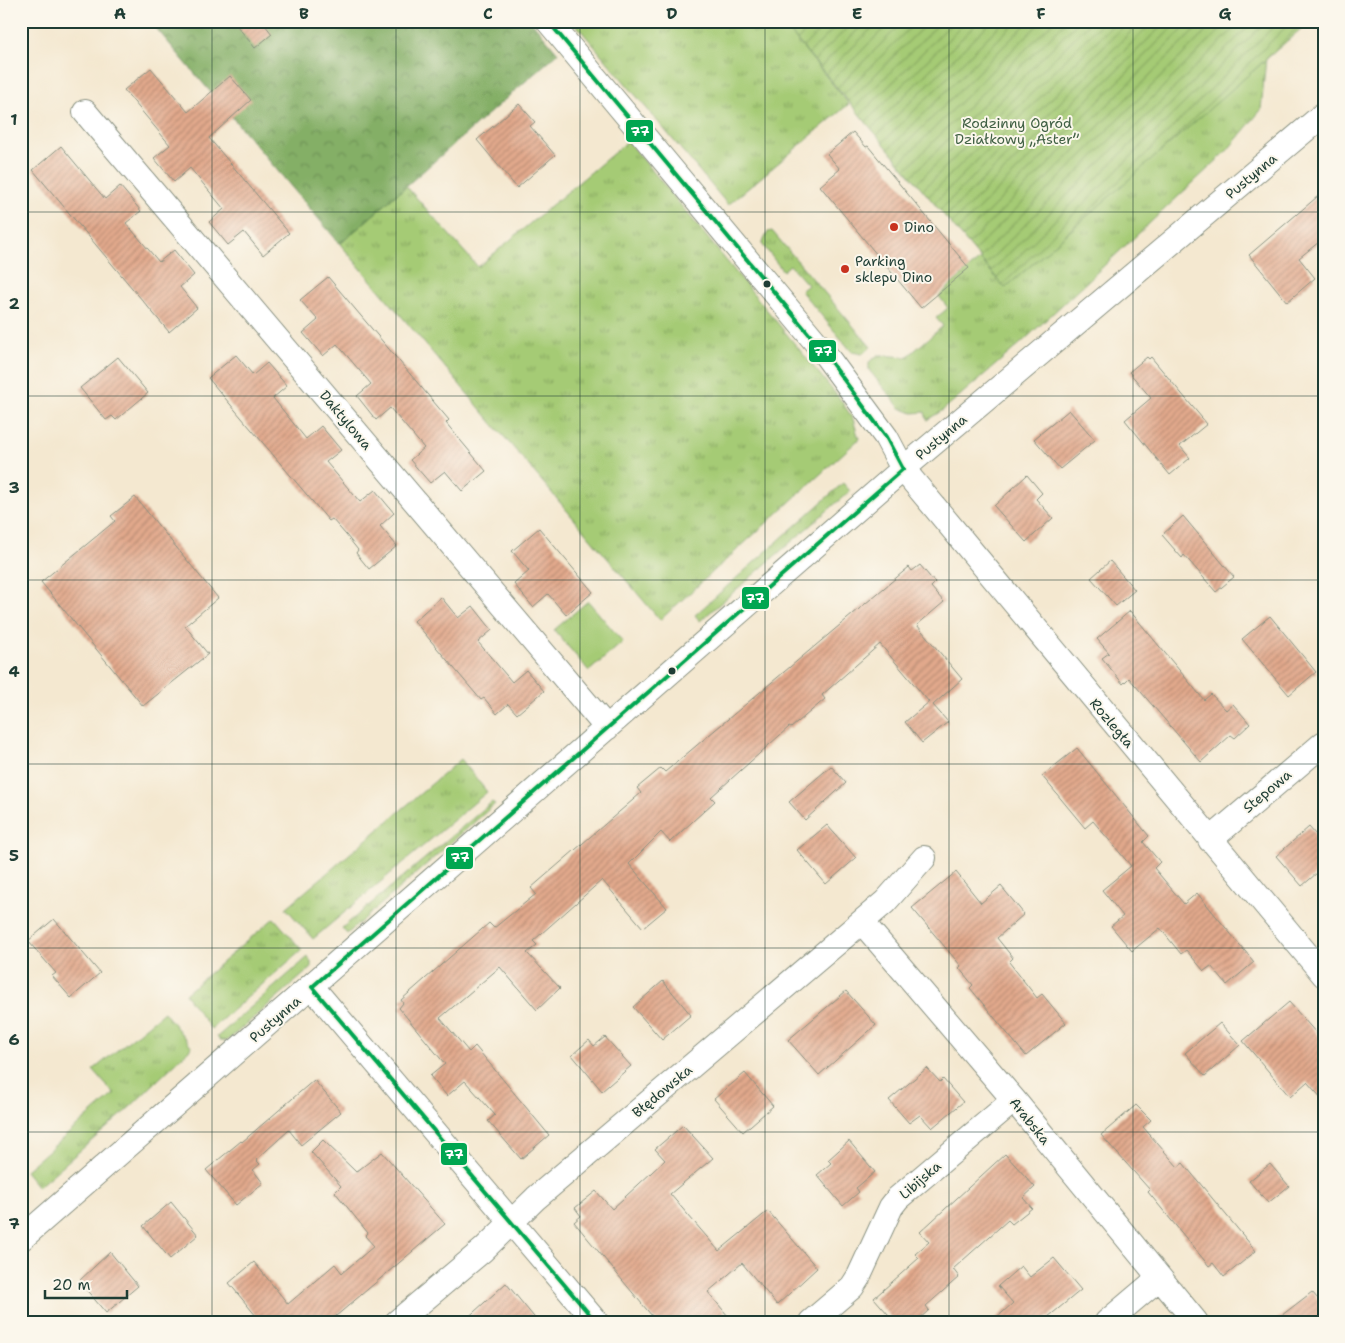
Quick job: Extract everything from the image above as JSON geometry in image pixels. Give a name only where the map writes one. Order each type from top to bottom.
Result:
[{"type":"street","name":"Rozległa","points":[[548,21],[819,346],[886,437],[903,469],[1324,975]]},
{"type":"street","name":"Daktylowa","points":[[85,112],[607,728]]},
{"type":"street","name":"Pustynna","points":[[21,1239],[312,987],[903,469],[1324,114]]},
{"type":"street","name":"Stepowa","points":[[1210,840],[1324,743]]},
{"type":"street","name":"Błędowska","points":[[398,1322],[483,1250],[536,1198],[885,902],[924,858]]},
{"type":"street","name":"Arabska","points":[[862,922],[1014,1100],[1196,1322]]},
{"type":"street","points":[[312,987],[596,1322]]},
{"type":"street","name":"Libijska","points":[[811,1322],[852,1287],[891,1207],[898,1198],[1014,1100]]},
{"type":"street","points":[[1107,1322],[1159,1278]]},
{"type":"green space","points":[[150,21],[531,21],[558,53],[340,244]]},
{"type":"green space","points":[[573,21],[781,21],[849,104],[728,205]]},
{"type":"green space","name":"Rodzinny Ogród Działkowy „Aster”","points":[[781,21],[1310,21],[1005,288]]},
{"type":"green space","points":[[1266,58],[1261,110],[1226,152],[1020,344],[943,410],[927,420],[925,412],[913,413],[900,408],[869,370],[869,362],[878,355],[907,357],[943,326],[936,318],[948,308],[939,296],[980,259],[1005,288]]},
{"type":"green space","points":[[628,141],[840,399],[853,419],[859,439],[660,620],[340,244],[406,186],[478,267]]},
{"type":"green space","points":[[772,231],[871,347],[862,354],[852,352],[801,291],[808,285],[790,265],[783,271],[762,244],[768,232]]},
{"type":"green space","points":[[843,483],[850,491],[700,621],[695,615]]},
{"type":"green space","points":[[588,601],[623,642],[589,671],[554,630]]},
{"type":"green space","points":[[461,759],[487,792],[313,939],[286,908]]},
{"type":"green space","points":[[492,802],[495,804],[347,934],[342,928]]},
{"type":"green space","points":[[274,918],[302,950],[211,1029],[185,994]]},
{"type":"green space","points":[[308,957],[311,962],[311,968],[227,1041],[220,1040],[217,1037]]},
{"type":"green space","points":[[164,1012],[192,1047],[126,1111],[38,1187],[25,1171],[114,1094],[93,1070]]},
{"type":"building","points":[[233,21],[262,21],[272,34],[255,48]]},
{"type":"building","points":[[151,68],[188,112],[230,76],[251,100],[209,138],[289,233],[263,255],[244,232],[228,245],[209,222],[224,209],[190,168],[174,182],[154,158],[170,145],[124,90]]},
{"type":"building","points":[[519,104],[535,122],[530,126],[555,155],[517,188],[477,140]]},
{"type":"building","name":"Dino","points":[[853,132],[866,147],[868,146],[969,268],[921,308],[820,186],[840,169],[827,154]]},
{"type":"building","points":[[61,146],[105,199],[120,186],[141,211],[126,223],[159,262],[174,250],[194,275],[180,287],[197,308],[169,332],[33,170]]},
{"type":"building","points":[[1324,191],[1324,238],[1299,258],[1315,278],[1287,302],[1249,255]]},
{"type":"building","points":[[328,277],[449,420],[446,423],[486,471],[462,491],[445,471],[430,483],[410,460],[424,448],[390,408],[376,420],[357,396],[371,384],[337,344],[323,356],[303,333],[318,320],[300,300]]},
{"type":"building","points":[[236,355],[253,375],[267,363],[287,386],[273,398],[306,439],[321,426],[341,450],[326,462],[360,502],[375,490],[394,513],[380,526],[397,546],[369,569],[356,553],[358,550],[346,535],[332,519],[329,521],[208,378]]},
{"type":"building","points":[[118,357],[148,393],[116,420],[112,416],[106,420],[80,388]]},
{"type":"building","points":[[1147,357],[1149,359],[1151,357],[1207,424],[1180,446],[1190,458],[1170,475],[1125,420],[1151,398],[1129,372]]},
{"type":"building","points":[[1069,410],[1095,440],[1060,469],[1034,439]]},
{"type":"building","points":[[1027,475],[1042,493],[1036,499],[1053,518],[1026,542],[994,506]]},
{"type":"building","points":[[135,497],[218,598],[185,626],[208,654],[143,706],[41,582],[115,521],[111,516]]},
{"type":"building","points":[[1183,516],[1234,577],[1216,592],[1184,555],[1182,558],[1162,535]]},
{"type":"building","points":[[539,528],[593,592],[566,615],[548,594],[533,607],[514,584],[529,571],[512,551]]},
{"type":"building","points":[[1110,561],[1135,590],[1116,606],[1091,578]]},
{"type":"building","points":[[920,565],[935,583],[931,587],[944,602],[917,625],[962,679],[933,705],[948,722],[922,743],[905,722],[929,702],[880,644],[822,695],[825,699],[791,728],[789,727],[711,797],[715,801],[670,842],[661,832],[629,864],[667,908],[643,928],[602,880],[533,941],[537,945],[527,953],[560,988],[537,1010],[500,967],[440,1018],[469,1052],[475,1046],[549,1135],[521,1159],[488,1121],[495,1115],[465,1081],[447,1096],[430,1076],[445,1064],[399,1008],[403,1003],[401,1000],[489,923],[494,928],[536,894],[531,888],[641,793],[637,788],[661,768],[665,772],[909,567],[912,571]]},
{"type":"building","points":[[441,597],[458,618],[473,606],[492,630],[478,642],[512,682],[526,670],[544,691],[517,714],[508,704],[497,714],[484,698],[481,700],[414,621]]},
{"type":"building","points":[[1130,611],[1204,700],[1211,694],[1226,710],[1233,704],[1250,724],[1235,738],[1231,735],[1201,762],[1129,678],[1123,684],[1102,658],[1109,653],[1097,639]]},
{"type":"building","points":[[1270,616],[1316,672],[1289,695],[1242,639]]},
{"type":"building","points":[[1077,748],[1149,836],[1143,842],[1160,862],[1154,868],[1184,904],[1197,893],[1254,962],[1227,985],[1211,966],[1204,971],[1186,950],[1181,954],[1160,928],[1132,951],[1111,926],[1123,916],[1102,890],[1131,866],[1093,821],[1085,828],[1042,776]]},
{"type":"building","points":[[831,766],[846,783],[805,820],[789,802]]},
{"type":"building","points":[[827,825],[856,858],[826,884],[797,850]]},
{"type":"building","points":[[1309,827],[1324,844],[1324,867],[1302,886],[1276,856]]},
{"type":"building","points":[[956,872],[981,903],[1001,886],[1024,914],[997,938],[1013,958],[1009,962],[1037,998],[1042,994],[1066,1023],[1026,1056],[970,988],[973,985],[959,968],[961,966],[912,908]]},
{"type":"building","points":[[54,919],[100,973],[71,998],[52,976],[56,973],[28,941]]},
{"type":"building","points":[[663,981],[691,1015],[662,1040],[633,1007]]},
{"type":"building","points":[[846,991],[876,1025],[819,1075],[788,1040]]},
{"type":"building","points":[[1289,1002],[1324,1042],[1324,1101],[1307,1082],[1290,1097],[1243,1041]]},
{"type":"building","points":[[1220,1023],[1240,1045],[1205,1076],[1185,1053]]},
{"type":"building","points":[[605,1037],[631,1066],[602,1091],[572,1055],[589,1040],[594,1046]]},
{"type":"building","points":[[927,1068],[940,1082],[943,1079],[963,1102],[932,1128],[920,1115],[909,1123],[889,1100]]},
{"type":"building","points":[[745,1073],[773,1106],[743,1132],[714,1099]]},
{"type":"building","points":[[314,1080],[341,1112],[301,1145],[289,1130],[256,1160],[260,1164],[253,1170],[263,1183],[236,1205],[206,1170],[242,1142]]},
{"type":"building","points":[[1136,1105],[1151,1120],[1143,1127],[1178,1167],[1183,1163],[1256,1251],[1224,1277],[1213,1263],[1209,1266],[1148,1192],[1150,1190],[1101,1135]]},
{"type":"building","points":[[683,1125],[713,1158],[670,1194],[719,1251],[768,1211],[817,1268],[777,1305],[742,1263],[708,1292],[733,1322],[657,1322],[574,1222],[581,1216],[575,1208],[596,1191],[612,1209],[665,1160],[655,1149]]},
{"type":"building","points":[[323,1140],[356,1172],[382,1152],[445,1224],[329,1322],[261,1322],[229,1283],[254,1262],[288,1304],[335,1264],[342,1273],[374,1246],[365,1236],[368,1233],[335,1192],[341,1186],[311,1152]]},
{"type":"building","points":[[849,1141],[875,1172],[856,1188],[859,1192],[843,1206],[817,1175],[831,1163],[828,1160]]},
{"type":"building","points":[[1005,1154],[1035,1187],[1023,1198],[1032,1208],[1012,1224],[1008,1220],[953,1269],[959,1277],[926,1306],[929,1310],[916,1322],[895,1322],[874,1298],[919,1258],[915,1254],[929,1242],[920,1232]]},
{"type":"building","points":[[1270,1164],[1289,1186],[1268,1203],[1249,1181]]},
{"type":"building","points":[[171,1202],[198,1235],[170,1259],[143,1226]]},
{"type":"building","points":[[110,1252],[138,1286],[106,1313],[79,1281]]},
{"type":"building","points":[[1054,1258],[1081,1290],[1042,1322],[992,1322],[1013,1303],[998,1286],[1021,1266],[1030,1277]]},
{"type":"building","points":[[506,1283],[538,1322],[463,1322]]},
{"type":"building","points":[[1312,1292],[1324,1306],[1324,1322],[1273,1322]]},
{"type":"transit line","name":"77","points":[[548,21],[819,346],[886,437],[903,469]]},
{"type":"transit line","name":"77","points":[[312,987],[903,469]]},
{"type":"transit line","name":"77","points":[[312,987],[596,1322]]},
{"type":"place","name":"Dino","points":[[894,227]]},
{"type":"place","name":"Parking sklepu Dino","points":[[845,269]]}]
